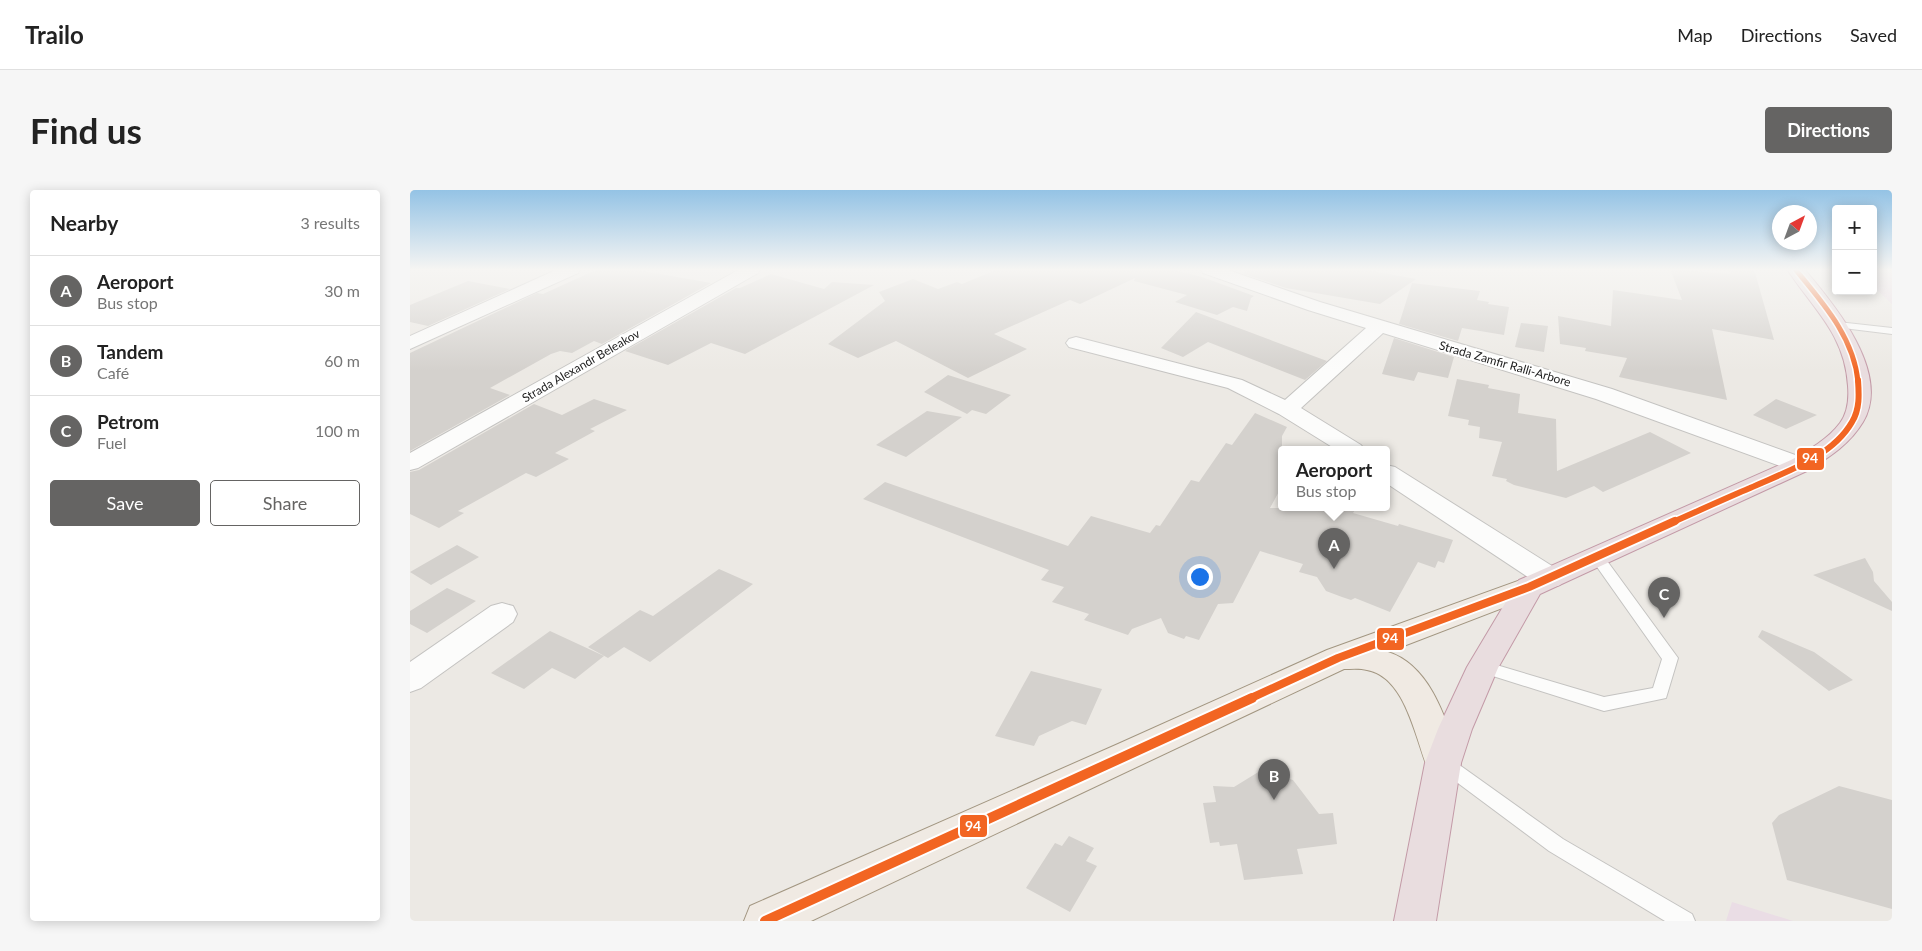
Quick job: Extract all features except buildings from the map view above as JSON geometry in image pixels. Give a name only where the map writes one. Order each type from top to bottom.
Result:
[{"type":"highway","points":[[1415,921],[1443,763],[1454,729],[1483,667],[1539,583],[1800,465],[1829,448],[1851,424],[1859,402],[1858,372],[1850,345],[1838,324],[1822,303]]},
{"type":"main road","points":[[764,921],[1130,755],[1338,658],[1539,583]]},
{"type":"main road","points":[[1338,658],[1352,656],[1369,658],[1387,664],[1402,673],[1419,698],[1443,763]]},
{"type":"street","points":[[410,343],[497,303]]},
{"type":"street","name":"Strada Alexandr Beleakov","points":[[410,463],[692,303]]},
{"type":"street","name":"Strada Zamfir Ralli-Arbore","points":[[1306,303],[1604,394],[1800,465]]},
{"type":"street","points":[[1287,409],[1378,326]]},
{"type":"street","points":[[1076,343],[1234,384],[1287,409],[1347,446]]},
{"type":"street","points":[[1390,475],[1539,583]]},
{"type":"street","points":[[410,679],[502,614]]},
{"type":"lane","points":[[1838,324],[1892,331]]},
{"type":"lane","points":[[1483,667],[1604,704],[1660,693],[1670,658],[1597,557]]},
{"type":"lane","points":[[1443,763],[1556,845],[1685,921]]},
{"type":"shaded area","points":[[1732,902],[1793,921],[1726,921]]},
{"type":"transit line","name":"94","points":[[765,921],[1338,658],[1529,587],[1814,457],[1845,431],[1856,413],[1859,400],[1857,374],[1847,341],[1822,303]]},
{"type":"place","name":"Aeroport","points":[[1334,569]]},
{"type":"place","name":"Petrom","points":[[1664,618]]},
{"type":"place","name":"Tandem","points":[[1274,800]]}]
